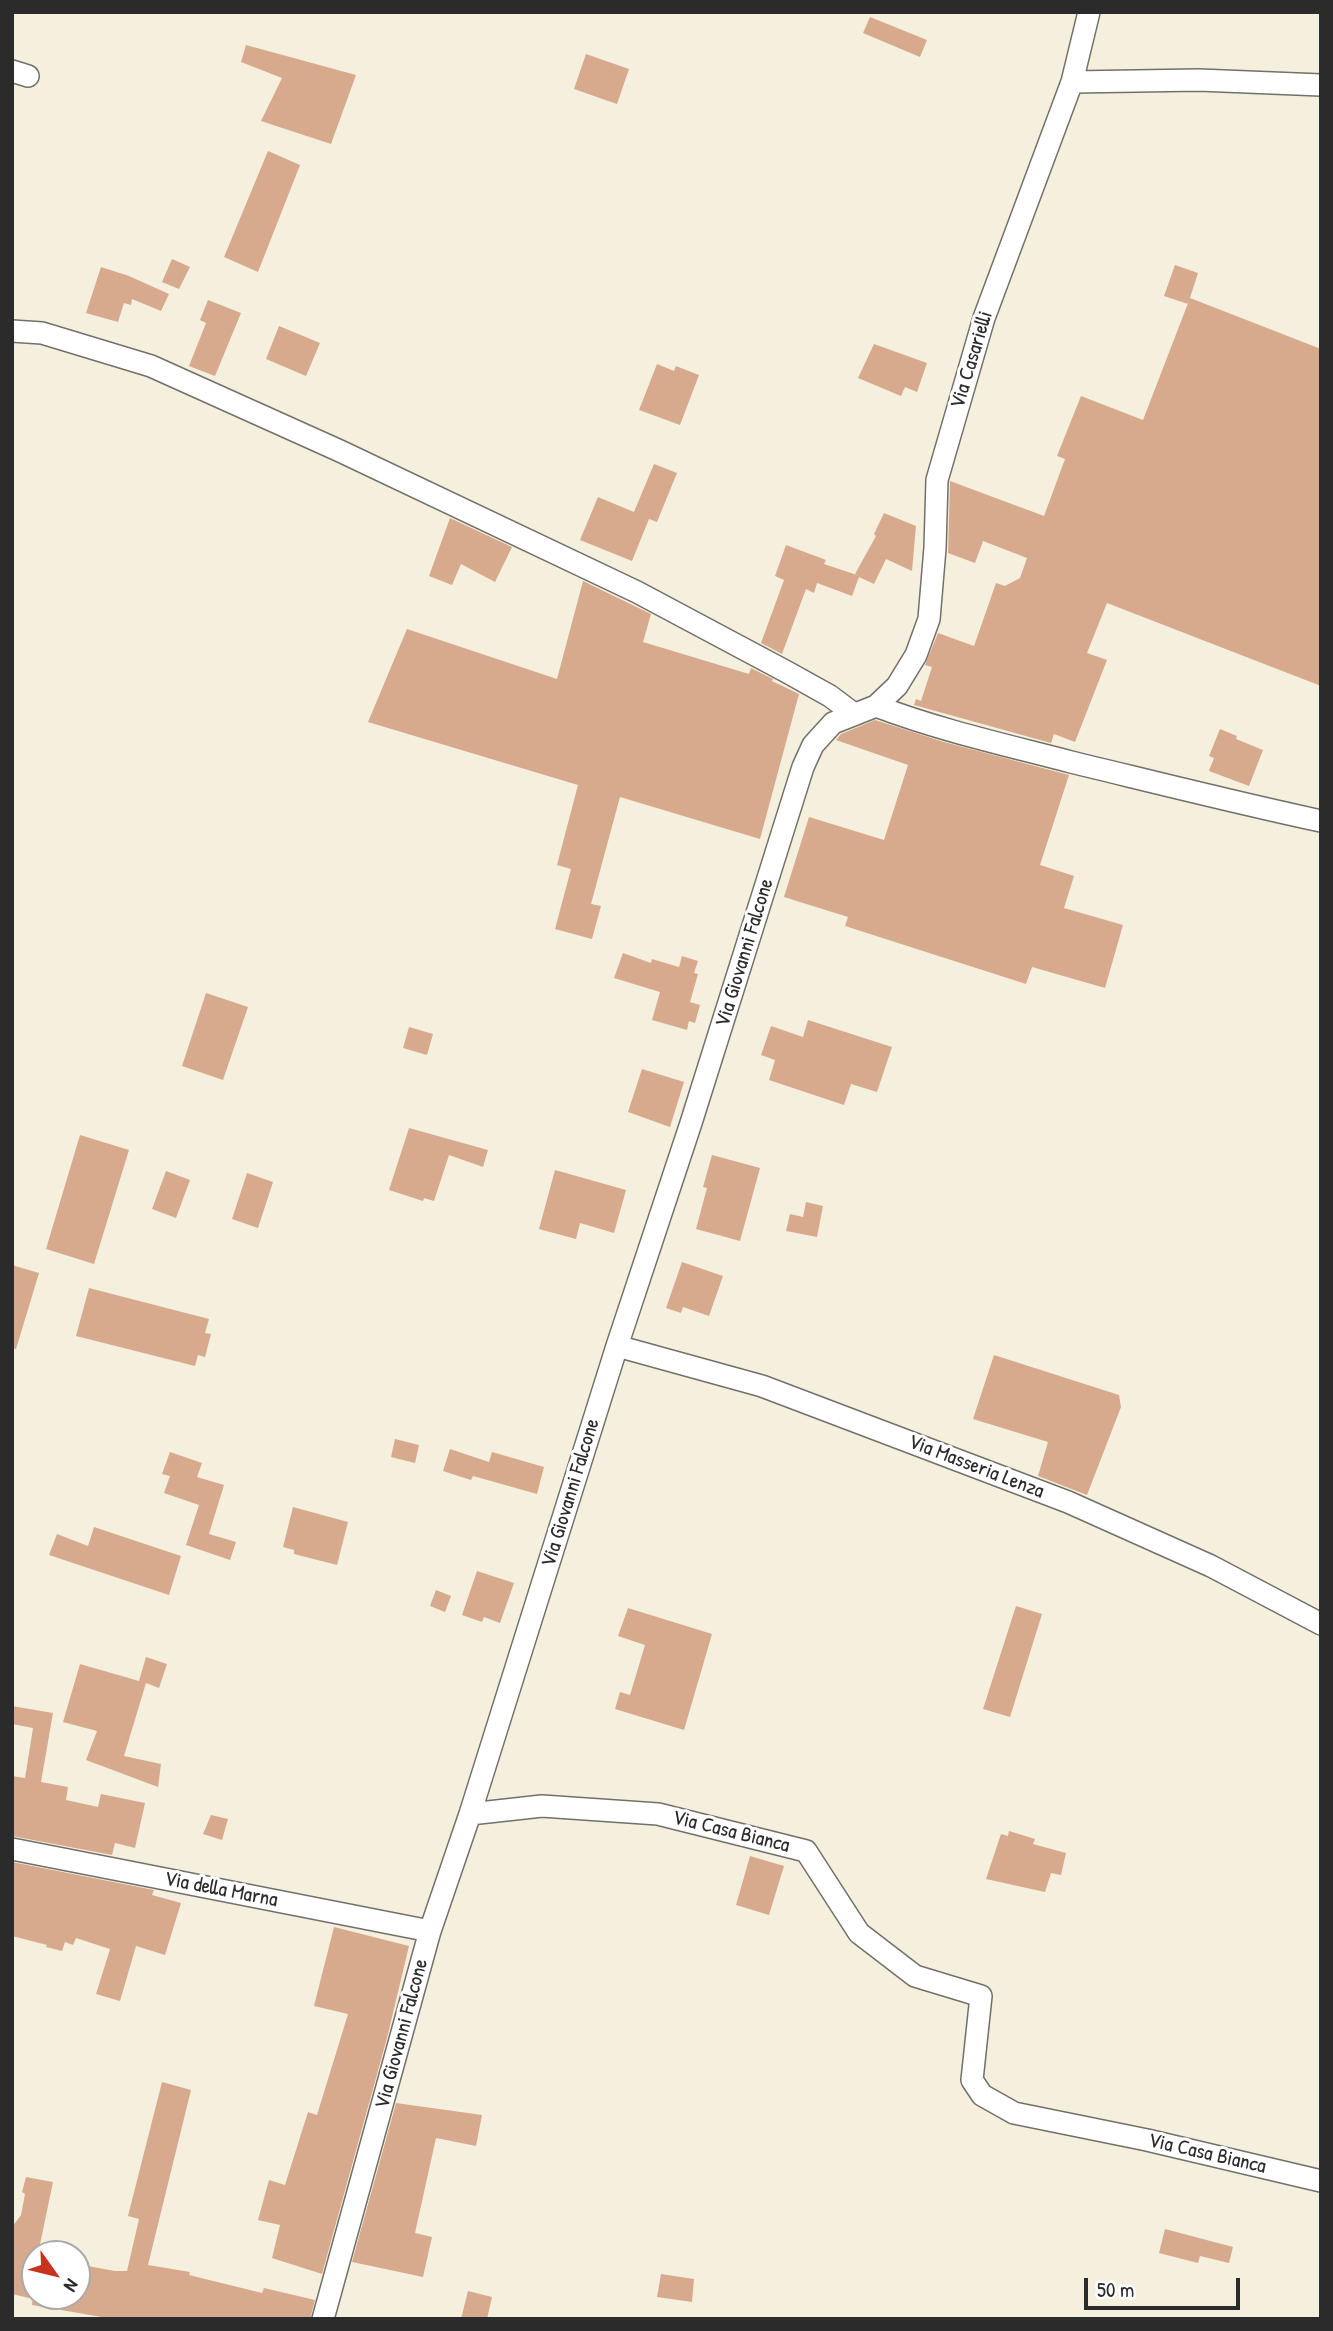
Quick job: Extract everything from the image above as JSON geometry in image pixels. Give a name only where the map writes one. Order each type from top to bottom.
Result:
[{"type":"street","name":"Via Casarielli","points":[[876,706],[897,686],[916,655],[929,619],[937,480],[943,455],[984,318],[1072,82],[1089,12]]},
{"type":"street","points":[[1072,82],[1199,80],[1321,85]]},
{"type":"street","points":[[12,331],[42,334],[151,366],[315,440],[637,592],[830,696],[854,713]]},
{"type":"street","points":[[876,706],[903,717],[993,742],[1321,821]]},
{"type":"street","name":"Via Giovanni Falcone","points":[[323,2319],[430,1931],[470,1814],[803,767],[813,745],[833,723],[876,706]]},
{"type":"street","name":"Via Masseria Lenza","points":[[617,1346],[762,1386],[1068,1502],[1211,1566],[1321,1624]]},
{"type":"street","name":"Via Casa Bianca","points":[[470,1814],[542,1806],[658,1814],[806,1852],[859,1933],[915,1976],[981,1996],[971,2080],[982,2095],[1014,2113],[1321,2180]]},
{"type":"street","name":"Via della Marna","points":[[12,1849],[430,1931]]},
{"type":"building","points":[[870,17],[927,40],[920,57],[863,33]]},
{"type":"building","points":[[246,45],[356,75],[331,144],[261,121],[282,78],[241,62]]},
{"type":"building","points":[[586,54],[629,69],[617,104],[574,89]]},
{"type":"building","points":[[268,151],[300,165],[258,272],[224,257]]},
{"type":"building","points":[[172,259],[190,267],[179,289],[162,282]]},
{"type":"building","points":[[1175,265],[1198,273],[1188,304],[1164,296]]},
{"type":"building","points":[[101,267],[169,294],[161,311],[132,299],[131,305],[124,303],[118,322],[86,313]]},
{"type":"building","points":[[1190,298],[1321,349],[1321,686],[1107,603],[1087,653],[1107,660],[1075,742],[1054,734],[1051,743],[914,705],[916,699],[921,701],[932,667],[925,665],[938,633],[974,646],[996,583],[1005,586],[1020,578],[1027,558],[983,541],[975,563],[948,553],[950,481],[1044,516],[1065,459],[1057,456],[1081,396],[1143,420]]},
{"type":"building","points":[[208,300],[241,313],[215,376],[189,366],[206,323],[200,320]]},
{"type":"building","points":[[279,326],[320,343],[306,376],[266,359]]},
{"type":"building","points":[[874,344],[927,363],[917,392],[905,387],[901,396],[858,378]]},
{"type":"building","points":[[657,364],[674,371],[676,366],[699,375],[680,425],[639,410]]},
{"type":"building","points":[[654,464],[677,473],[657,522],[649,519],[632,561],[580,540],[598,497],[634,512]]},
{"type":"building","points":[[884,513],[916,526],[912,571],[886,559],[874,584],[859,577],[852,596],[817,583],[814,593],[806,589],[782,654],[761,643],[784,580],[775,576],[786,545],[826,560],[824,564],[857,575],[855,574],[876,536],[874,534]]},
{"type":"building","points":[[450,518],[512,547],[495,582],[461,564],[452,585],[429,576]]},
{"type":"building","points":[[583,581],[651,614],[643,642],[749,674],[751,668],[799,694],[760,839],[620,797],[591,904],[601,906],[592,939],[555,929],[571,869],[557,865],[578,785],[368,722],[407,629],[557,679]]},
{"type":"building","points":[[875,720],[944,742],[1069,775],[1040,865],[1074,876],[1064,908],[1123,925],[1105,988],[1032,967],[1026,984],[845,926],[848,917],[784,897],[809,817],[884,840],[908,765],[836,740],[841,734]]},
{"type":"building","points":[[1220,729],[1263,750],[1249,786],[1209,771],[1214,758],[1209,756]]},
{"type":"building","points":[[623,953],[651,963],[652,959],[679,967],[682,956],[698,961],[694,973],[698,974],[690,1002],[700,1005],[695,1023],[689,1021],[687,1030],[652,1020],[660,992],[614,978]]},
{"type":"building","points":[[206,993],[248,1007],[223,1080],[182,1066]]},
{"type":"building","points":[[808,1020],[892,1047],[877,1092],[851,1084],[844,1105],[769,1080],[775,1060],[761,1055],[771,1026],[803,1037]]},
{"type":"building","points":[[409,1027],[433,1034],[427,1055],[403,1048]]},
{"type":"building","points":[[642,1069],[684,1082],[670,1127],[628,1112]]},
{"type":"building","points":[[409,1128],[488,1150],[483,1167],[449,1155],[434,1201],[424,1198],[423,1201],[389,1190]]},
{"type":"building","points":[[80,1135],[129,1150],[94,1264],[46,1249]]},
{"type":"building","points":[[712,1155],[760,1168],[740,1241],[696,1229]]},
{"type":"building","points":[[555,1170],[626,1190],[614,1233],[580,1223],[576,1239],[539,1229]]},
{"type":"building","points":[[166,1171],[190,1180],[176,1218],[152,1209]]},
{"type":"building","points":[[247,1173],[273,1182],[258,1228],[232,1219]]},
{"type":"building","points":[[806,1202],[823,1206],[817,1237],[786,1231],[790,1214],[803,1217]]},
{"type":"building","points":[[682,1262],[723,1276],[709,1316],[683,1307],[681,1313],[666,1308]]},
{"type":"building","points":[[12,1265],[39,1273],[16,1349],[12,1348]]},
{"type":"building","points":[[89,1288],[209,1319],[205,1333],[211,1334],[205,1357],[198,1355],[195,1366],[76,1336]]},
{"type":"building","points":[[994,1355],[1119,1395],[1121,1407],[1087,1495],[1038,1476],[1048,1442],[973,1419]]},
{"type":"building","points":[[395,1439],[419,1445],[415,1463],[391,1457]]},
{"type":"building","points":[[450,1449],[489,1462],[492,1452],[544,1467],[537,1494],[473,1476],[471,1480],[443,1471]]},
{"type":"building","points":[[170,1452],[202,1463],[197,1477],[224,1485],[209,1534],[236,1542],[230,1560],[186,1545],[199,1505],[164,1493],[170,1476],[162,1474]]},
{"type":"building","points":[[293,1507],[348,1522],[337,1565],[294,1554],[294,1550],[283,1547]]},
{"type":"building","points":[[94,1527],[181,1556],[169,1595],[49,1555],[57,1534],[88,1546]]},
{"type":"building","points":[[477,1571],[514,1583],[500,1623],[484,1617],[482,1622],[462,1615]]},
{"type":"building","points":[[436,1590],[451,1596],[445,1612],[430,1606]]},
{"type":"building","points":[[1016,1606],[1042,1614],[1010,1717],[983,1709]]},
{"type":"building","points":[[628,1608],[712,1634],[684,1730],[615,1709],[620,1692],[630,1695],[645,1645],[618,1636]]},
{"type":"building","points":[[146,1657],[167,1664],[159,1688],[146,1683],[124,1756],[161,1764],[158,1787],[86,1760],[97,1731],[63,1722],[80,1664],[139,1681]]},
{"type":"building","points":[[12,1706],[53,1713],[41,1782],[68,1787],[66,1800],[98,1807],[101,1794],[145,1803],[135,1848],[115,1843],[112,1855],[12,1836],[12,1776],[25,1778],[33,1728],[12,1724]]},
{"type":"building","points":[[211,1815],[228,1819],[222,1840],[203,1834]]},
{"type":"building","points":[[1009,1831],[1035,1839],[1033,1844],[1066,1853],[1061,1875],[1051,1873],[1045,1892],[986,1879],[1001,1834],[1008,1836]]},
{"type":"building","points":[[750,1856],[784,1866],[769,1915],[736,1905]]},
{"type":"building","points":[[12,1862],[154,1890],[152,1895],[181,1903],[165,1955],[136,1946],[120,2001],[96,1994],[110,1949],[76,1938],[73,1945],[65,1942],[62,1951],[12,1936]]},
{"type":"building","points":[[334,1927],[409,1946],[387,2038],[322,2274],[272,2258],[280,2225],[258,2220],[269,2180],[285,2185],[308,2112],[317,2115],[348,2014],[314,2006]]},
{"type":"building","points":[[162,2082],[191,2090],[148,2265],[190,2272],[189,2275],[262,2293],[264,2288],[315,2300],[310,2319],[113,2319],[61,2310],[91,2310],[91,2267],[127,2271],[139,2219],[128,2216]]},
{"type":"building","points":[[396,2103],[482,2115],[476,2146],[436,2138],[415,2233],[432,2237],[423,2277],[352,2262]]},
{"type":"building","points":[[26,2177],[53,2182],[41,2240],[21,2240],[21,2296],[12,2294],[12,2227],[21,2215],[25,2194],[22,2192]]},
{"type":"building","points":[[1165,2229],[1233,2247],[1229,2263],[1200,2256],[1198,2263],[1159,2253]]},
{"type":"building","points":[[661,2274],[694,2279],[692,2302],[657,2297]]},
{"type":"building","points":[[468,2291],[492,2297],[487,2319],[461,2319]]}]
